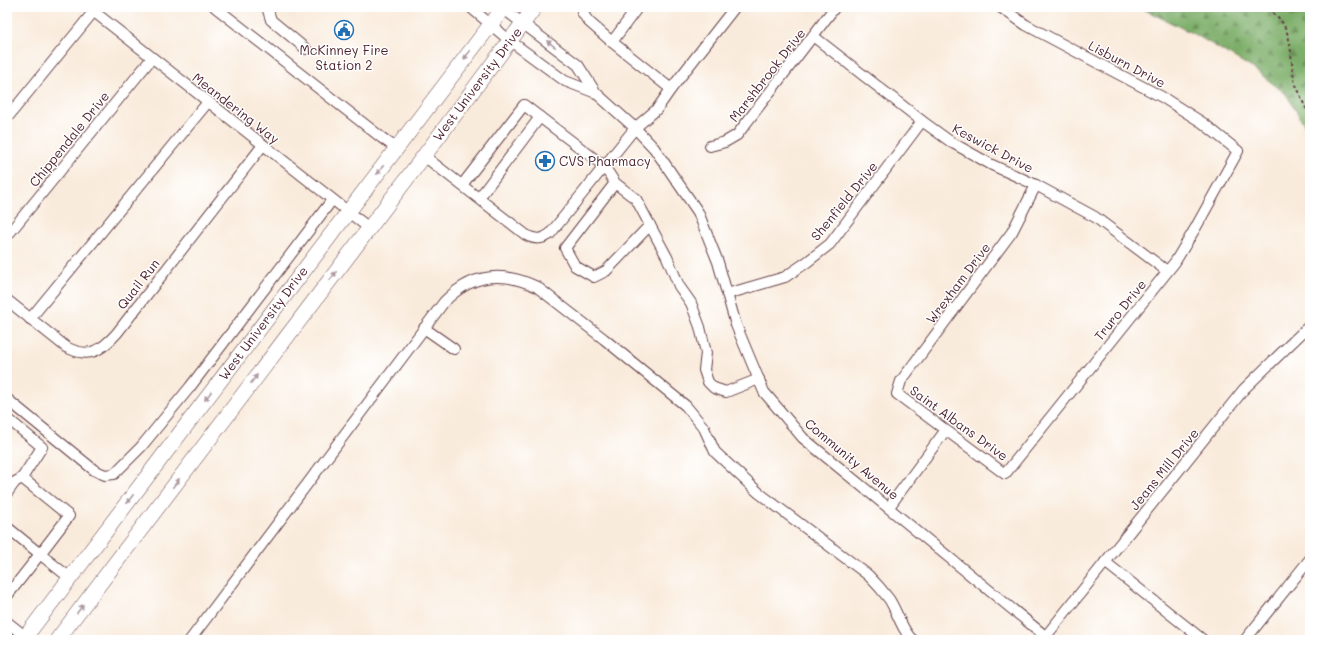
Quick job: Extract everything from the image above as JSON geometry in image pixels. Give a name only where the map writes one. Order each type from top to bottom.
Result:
[{"type":"highway","name":"West University Drive","points":[[26,639],[70,578],[503,7]]},
{"type":"highway","name":"West University Drive","points":[[56,640],[424,156],[535,7]]},
{"type":"street","points":[[215,7],[396,148]]},
{"type":"street","points":[[267,7],[271,20],[306,49]]},
{"type":"street","name":"Community Avenue","points":[[470,7],[509,40],[565,81],[596,93]]},
{"type":"street","name":"Community Avenue","points":[[503,7],[578,65],[596,93],[636,128],[654,148],[698,212],[718,262],[736,325],[764,392],[803,438],[1048,638]]},
{"type":"street","points":[[586,7],[582,12],[588,21],[671,89]]},
{"type":"street","points":[[612,42],[638,7]]},
{"type":"street","points":[[424,156],[526,236],[535,239],[545,238],[550,234],[636,128],[657,109],[735,7]]},
{"type":"street","name":"Marshbrook Drive","points":[[710,146],[725,142],[737,135],[835,7]]},
{"type":"street","name":"Lisburn Drive","points":[[1000,7],[1026,25],[1162,97],[1203,123],[1238,150]]},
{"type":"street","points":[[7,118],[91,9]]},
{"type":"street","name":"Meandering Way","points":[[91,9],[369,228]]},
{"type":"street","name":"Keswick Drive","points":[[813,36],[950,142],[992,165],[1036,185],[1094,217],[1168,271]]},
{"type":"street","name":"Chippendale Drive","points":[[7,236],[152,58]]},
{"type":"street","points":[[30,319],[208,102]]},
{"type":"street","points":[[462,185],[524,105],[604,166],[615,183],[636,199],[650,224],[679,286],[691,303],[700,327],[706,353],[704,370],[708,382],[714,388],[726,392],[759,379]]},
{"type":"street","points":[[478,198],[540,117]]},
{"type":"street","name":"Shenfield Drive","points":[[727,294],[785,277],[808,262],[830,244],[922,121]]},
{"type":"street","name":"Quail Run","points":[[7,300],[66,347],[78,353],[86,354],[94,352],[117,333],[263,145]]},
{"type":"street","name":"Truro Drive","points":[[1005,474],[1175,262],[1238,150]]},
{"type":"street","points":[[615,183],[565,248],[575,266],[594,277],[606,272],[650,224]]},
{"type":"street","name":"Wrexham Drive","points":[[897,394],[901,382],[1012,232],[1036,185]]},
{"type":"street","points":[[7,399],[94,470],[105,475],[114,474],[141,447],[190,387],[332,200]]},
{"type":"street","points":[[190,640],[444,302],[464,285],[488,277],[502,276],[526,282],[537,287],[686,406],[704,428],[715,452],[759,493],[868,575],[889,599],[910,639]]},
{"type":"street","name":"Jeans Mill Drive","points":[[1048,638],[1105,562],[1244,389],[1310,325]]},
{"type":"street","points":[[424,328],[454,349]]},
{"type":"street","name":"Saint Albans Drive","points":[[897,394],[1005,474]]},
{"type":"street","points":[[7,418],[42,447],[22,478],[15,482],[7,493]]},
{"type":"street","points":[[889,507],[946,431]]},
{"type":"street","points":[[7,596],[69,516],[22,478]]},
{"type":"street","points":[[7,527],[70,578]]},
{"type":"street","points":[[1245,640],[1310,559]]},
{"type":"street","points":[[1105,562],[1203,640]]},
{"type":"street","points":[[7,622],[26,639]]},
{"type":"path","points":[[1178,7],[1209,7]]},
{"type":"path","points":[[1262,7],[1271,10],[1280,18],[1286,29],[1291,46],[1294,80],[1302,100],[1310,113]]},
{"type":"green space","points":[[1139,7],[1310,7],[1310,134],[1286,94],[1254,69],[1198,36]]},
{"type":"place","name":"McKinney Fire Station 2","points":[[344,30]]},
{"type":"place","name":"CVS Pharmacy","points":[[545,161]]}]
